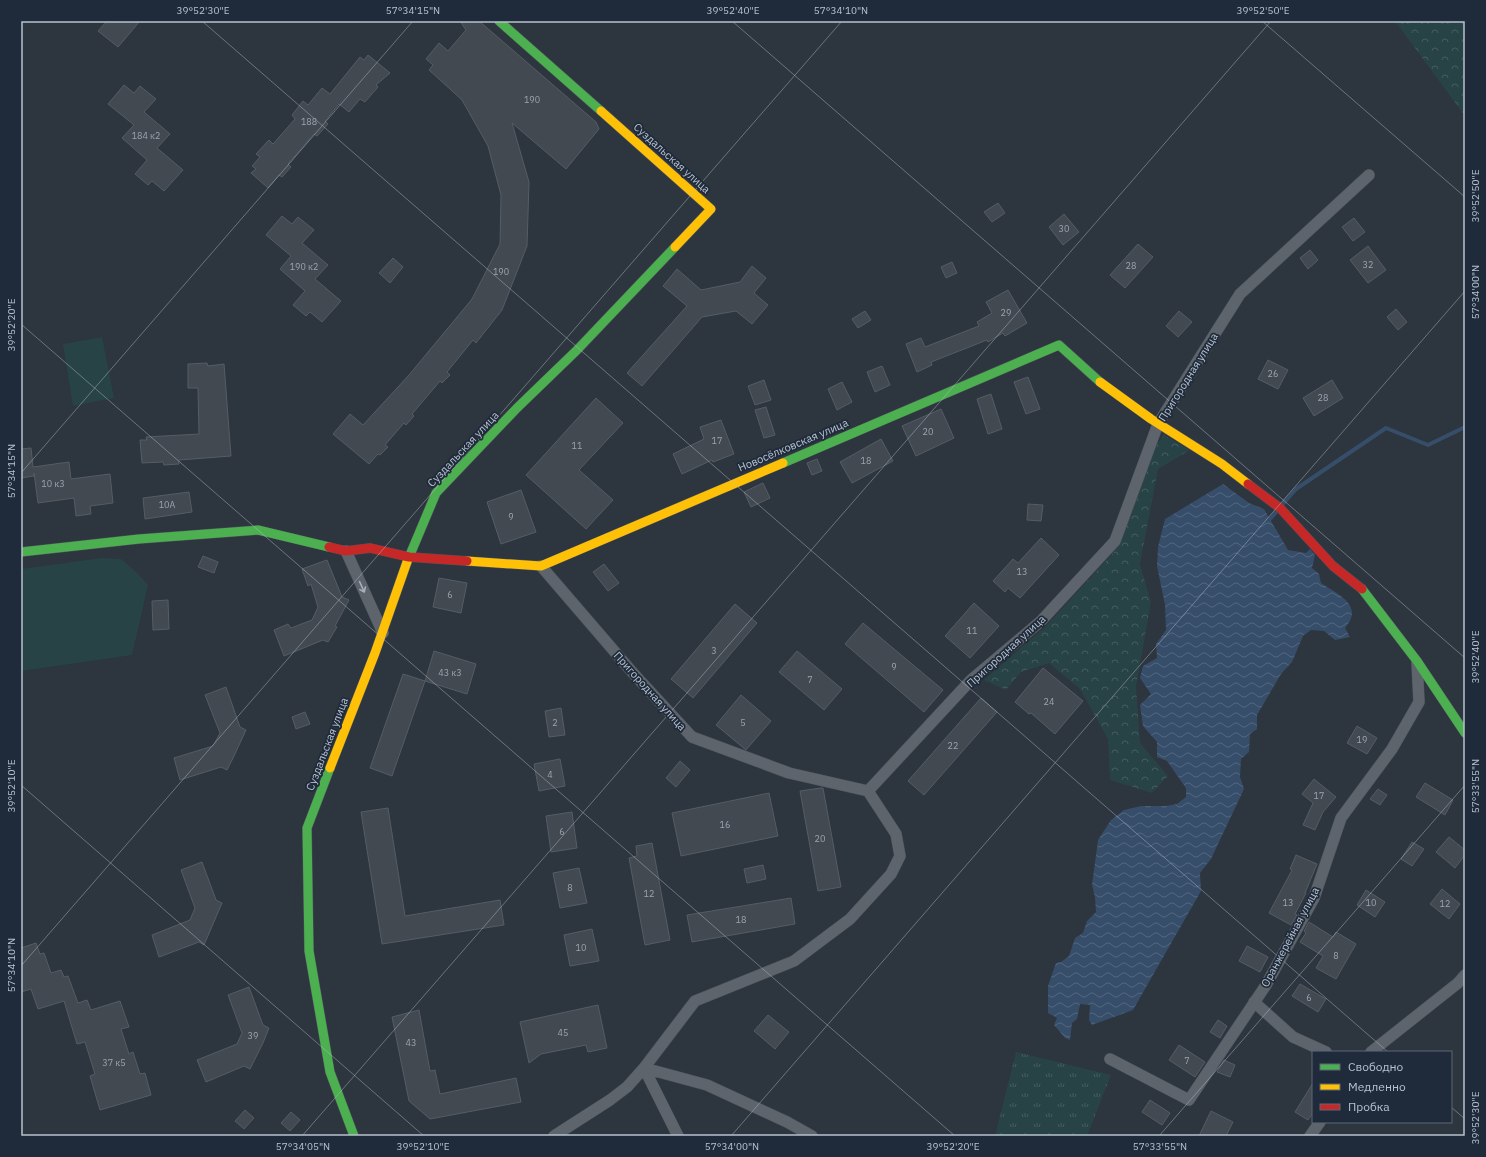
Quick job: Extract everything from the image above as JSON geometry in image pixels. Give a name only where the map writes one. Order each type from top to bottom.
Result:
[{"type":"street","name":"Суздальская улица","points":[[354,1136],[330,1072],[309,950],[307,828],[382,633],[409,557],[436,493],[517,408],[577,350],[711,209],[499,21]]},
{"type":"street","name":"Пригородная улица","points":[[541,566],[692,737],[789,773],[868,791],[971,680],[1041,621],[1115,541],[1158,424],[1240,294],[1369,175]]},
{"type":"street","name":"Новосёлковская улица","points":[[346,551],[370,548],[409,557],[541,566],[1059,345],[1106,387],[1158,424]]},
{"type":"street","points":[[1158,424],[1222,464],[1280,508],[1333,566],[1360,588],[1417,661],[1465,733]]},
{"type":"street","points":[[21,552],[139,538],[258,530],[346,551],[382,633]]},
{"type":"street","name":"Оранжерейная улица","points":[[1110,1059],[1189,1100],[1266,985],[1314,898],[1340,818],[1392,749],[1420,702],[1417,661]]},
{"type":"street","points":[[554,1136],[610,1100],[626,1087],[644,1068],[695,1001],[794,961],[850,919],[891,874],[900,856],[896,834],[868,791]]},
{"type":"street","points":[[1372,1051],[1458,983],[1465,975]]},
{"type":"street","points":[[1254,1002],[1293,1037],[1324,1051]]},
{"type":"street","points":[[644,1068],[678,1136]]},
{"type":"street","points":[[644,1068],[707,1085],[787,1122],[812,1136]]},
{"type":"street","points":[[1310,1136],[1319,1123]]},
{"type":"green space","points":[[1395,21],[1465,21],[1465,116]]},
{"type":"green space","points":[[102,337],[114,398],[73,406],[63,344]]},
{"type":"green space","points":[[1164,435],[1190,450],[1158,469],[1140,564],[1151,602],[1136,686],[1140,743],[1168,776],[1152,793],[1110,780],[1108,739],[1080,689],[1049,663],[1021,672],[1006,690],[984,680],[1045,627],[1114,552],[1152,451]]},
{"type":"green space","points":[[102,558],[121,559],[148,585],[132,655],[21,671],[21,569]]},
{"type":"green space","points":[[1016,1052],[1111,1075],[1087,1136],[995,1136]]},
{"type":"water","points":[[1223,484],[1249,503],[1264,509],[1288,550],[1306,553],[1310,549],[1315,555],[1312,568],[1319,574],[1321,583],[1341,596],[1350,607],[1352,613],[1345,628],[1350,637],[1335,640],[1324,631],[1311,630],[1303,636],[1292,662],[1281,674],[1257,715],[1257,729],[1250,734],[1249,752],[1241,759],[1240,777],[1244,789],[1211,859],[1200,873],[1201,891],[1133,1010],[1092,1025],[1089,1020],[1090,1005],[1080,1004],[1077,1019],[1072,1023],[1070,1040],[1065,1038],[1054,1025],[1057,1018],[1048,1013],[1048,986],[1056,963],[1061,962],[1069,956],[1075,938],[1083,933],[1087,921],[1096,912],[1095,897],[1092,885],[1098,840],[1111,820],[1124,810],[1141,806],[1166,806],[1177,804],[1186,797],[1186,788],[1167,761],[1157,757],[1157,742],[1143,726],[1140,705],[1151,694],[1140,678],[1143,666],[1157,658],[1156,644],[1166,630],[1165,605],[1157,566],[1158,547],[1165,519]]},
{"type":"building","points":[[107,21],[140,21],[118,47],[98,31]]},
{"type":"building","points":[[460,21],[479,21],[596,122],[599,129],[566,169],[512,123],[529,182],[527,246],[502,310],[476,343],[473,340],[447,372],[450,375],[442,383],[440,381],[412,414],[414,416],[406,425],[404,423],[385,445],[388,447],[380,455],[378,454],[369,464],[333,434],[350,414],[363,425],[409,375],[472,299],[500,244],[501,195],[488,146],[462,100],[429,70],[433,65],[426,59],[439,43],[448,51],[466,30]]},
{"type":"building","points":[[368,55],[390,73],[376,85],[378,87],[365,102],[360,99],[349,112],[339,104],[325,121],[328,124],[317,136],[314,134],[288,164],[291,167],[282,177],[279,175],[268,188],[251,173],[256,169],[252,166],[260,157],[256,154],[269,140],[273,144],[295,119],[292,115],[303,101],[308,105],[322,88],[330,94],[360,57],[364,60]]},
{"type":"building","points":[[124,85],[134,93],[140,86],[156,99],[144,112],[170,134],[157,148],[183,170],[164,191],[152,181],[148,185],[135,174],[147,160],[122,138],[134,125],[108,104]]},
{"type":"building","points":[[998,203],[1005,213],[992,222],[984,212]]},
{"type":"building","points":[[1064,214],[1079,232],[1063,245],[1049,227]]},
{"type":"building","points":[[282,216],[292,224],[298,217],[314,230],[302,243],[328,265],[315,279],[341,301],[322,322],[310,312],[306,316],[293,305],[305,291],[280,269],[291,256],[266,235]]},
{"type":"building","points":[[1354,218],[1365,232],[1353,241],[1342,227]]},
{"type":"building","points":[[1138,244],[1153,257],[1125,288],[1110,275]]},
{"type":"building","points":[[1368,246],[1386,270],[1368,283],[1350,260]]},
{"type":"building","points":[[1310,250],[1318,260],[1308,269],[1300,258]]},
{"type":"building","points":[[393,258],[403,267],[390,283],[379,273]]},
{"type":"building","points":[[952,262],[957,273],[946,278],[941,267]]},
{"type":"building","points":[[752,266],[766,278],[754,293],[768,305],[752,324],[736,311],[702,317],[642,386],[627,373],[687,306],[663,286],[677,269],[701,290],[740,282]]},
{"type":"building","points":[[1008,290],[1027,323],[1005,336],[1003,333],[988,342],[987,340],[931,362],[932,365],[917,372],[906,344],[921,338],[925,347],[979,326],[977,322],[992,313],[986,302]]},
{"type":"building","points":[[1396,309],[1407,322],[1398,330],[1387,317]]},
{"type":"building","points":[[865,311],[871,320],[858,328],[852,319]]},
{"type":"building","points":[[1179,311],[1192,322],[1178,337],[1166,326]]},
{"type":"building","points":[[1268,360],[1288,370],[1278,389],[1258,379]]},
{"type":"building","points":[[207,363],[208,366],[224,364],[231,456],[179,460],[179,464],[164,465],[163,462],[142,463],[140,440],[147,440],[146,437],[199,434],[198,388],[188,388],[188,364]]},
{"type":"building","points":[[882,366],[890,385],[875,392],[867,372]]},
{"type":"building","points":[[1028,377],[1040,409],[1026,414],[1014,382]]},
{"type":"building","points":[[764,380],[771,400],[755,405],[748,386]]},
{"type":"building","points":[[1332,380],[1343,398],[1314,416],[1303,398]]},
{"type":"building","points":[[842,382],[852,402],[837,410],[828,389]]},
{"type":"building","points":[[991,394],[1002,429],[988,434],[977,399]]},
{"type":"building","points":[[596,398],[623,423],[579,470],[613,500],[586,529],[526,475]]},
{"type":"building","points":[[766,407],[775,435],[764,438],[755,410]]},
{"type":"building","points":[[941,409],[954,438],[916,456],[902,426]]},
{"type":"building","points":[[721,420],[734,454],[713,462],[712,460],[682,474],[673,454],[704,439],[700,427]]},
{"type":"building","points":[[881,439],[893,461],[852,483],[840,462]]},
{"type":"building","points":[[31,448],[33,467],[69,462],[71,479],[110,474],[113,503],[90,506],[91,514],[76,516],[74,498],[38,503],[34,473],[34,476],[21,478],[21,449]]},
{"type":"building","points":[[817,459],[822,471],[812,475],[807,463]]},
{"type":"building","points":[[763,483],[770,498],[751,507],[744,492]]},
{"type":"building","points":[[521,490],[536,532],[501,544],[487,502]]},
{"type":"building","points":[[189,492],[192,512],[145,519],[143,498]]},
{"type":"building","points":[[1028,504],[1043,505],[1041,521],[1027,520]]},
{"type":"building","points":[[1041,538],[1059,555],[1020,598],[1008,588],[1005,592],[993,581],[1013,559],[1018,563]]},
{"type":"building","points":[[203,556],[218,562],[214,573],[198,567]]},
{"type":"building","points":[[327,560],[342,597],[349,600],[335,626],[337,627],[328,642],[323,640],[284,656],[274,630],[288,624],[291,628],[312,620],[318,607],[311,584],[308,586],[302,569]]},
{"type":"building","points":[[604,564],[619,583],[608,591],[593,572]]},
{"type":"building","points":[[439,578],[467,583],[461,613],[433,607]]},
{"type":"building","points":[[168,600],[169,629],[153,630],[152,601]]},
{"type":"building","points":[[974,603],[999,626],[970,658],[945,636]]},
{"type":"building","points":[[735,604],[757,623],[693,698],[671,679]]},
{"type":"building","points":[[863,623],[943,690],[924,712],[845,644]]},
{"type":"building","points":[[434,651],[476,664],[467,694],[425,681]]},
{"type":"building","points":[[797,651],[842,689],[824,710],[779,672]]},
{"type":"building","points":[[1043,668],[1083,701],[1055,734],[1031,713],[1029,714],[1015,702]]},
{"type":"building","points":[[403,674],[425,681],[392,776],[370,768]]},
{"type":"building","points":[[226,687],[240,727],[246,730],[234,756],[227,770],[221,767],[180,780],[174,758],[213,746],[220,733],[205,695]]},
{"type":"building","points":[[741,695],[771,721],[746,750],[716,725]]},
{"type":"building","points":[[981,698],[997,712],[924,795],[908,781]]},
{"type":"building","points":[[561,708],[565,735],[549,737],[545,711]]},
{"type":"building","points":[[305,712],[310,724],[296,729],[292,717]]},
{"type":"building","points":[[1357,726],[1377,738],[1367,754],[1347,743]]},
{"type":"building","points":[[560,759],[565,786],[539,791],[534,764]]},
{"type":"building","points":[[680,761],[690,770],[676,787],[666,778]]},
{"type":"building","points":[[1314,779],[1336,797],[1323,812],[1315,830],[1303,825],[1313,803],[1302,794]]},
{"type":"building","points":[[1425,783],[1453,800],[1445,815],[1416,797]]},
{"type":"building","points":[[823,788],[841,887],[818,891],[800,791]]},
{"type":"building","points":[[1378,789],[1387,795],[1380,805],[1370,799]]},
{"type":"building","points":[[769,793],[778,836],[681,856],[672,813]]},
{"type":"building","points":[[388,808],[405,916],[500,900],[504,925],[382,944],[361,812]]},
{"type":"building","points":[[572,812],[577,848],[551,852],[546,816]]},
{"type":"building","points":[[1449,837],[1465,850],[1465,855],[1455,868],[1436,852]]},
{"type":"building","points":[[1412,842],[1424,849],[1412,866],[1401,859]]},
{"type":"building","points":[[652,843],[670,940],[645,945],[629,858],[637,856],[636,846]]},
{"type":"building","points":[[1296,855],[1317,864],[1306,893],[1295,914],[1297,915],[1291,925],[1269,913],[1292,870],[1290,869]]},
{"type":"building","points":[[202,862],[216,900],[222,903],[204,945],[199,942],[159,957],[152,935],[190,920],[195,908],[181,870]]},
{"type":"building","points":[[763,865],[766,879],[747,883],[744,869]]},
{"type":"building","points":[[579,868],[587,903],[560,908],[553,873]]},
{"type":"building","points":[[1442,889],[1460,904],[1449,919],[1430,904]]},
{"type":"building","points":[[1366,890],[1385,902],[1375,917],[1357,905]]},
{"type":"building","points":[[791,898],[795,924],[692,942],[687,915]]},
{"type":"building","points":[[1309,922],[1333,937],[1336,932],[1356,944],[1336,979],[1316,968],[1323,956],[1300,942],[1306,933],[1304,931]]},
{"type":"building","points":[[592,929],[599,961],[570,966],[564,935]]},
{"type":"building","points":[[36,943],[40,954],[44,953],[51,973],[61,970],[64,977],[68,976],[78,1003],[87,1000],[91,1010],[120,1001],[129,1027],[121,1029],[129,1054],[133,1052],[140,1074],[145,1073],[151,1095],[100,1110],[90,1076],[95,1074],[85,1042],[77,1044],[64,1001],[38,1009],[31,989],[21,992],[21,948]]},
{"type":"building","points":[[1247,946],[1268,957],[1260,972],[1239,961]]},
{"type":"building","points":[[1300,984],[1326,999],[1318,1012],[1292,996]]},
{"type":"building","points":[[249,987],[263,1025],[269,1028],[263,1043],[250,1069],[244,1066],[206,1082],[197,1060],[237,1044],[242,1033],[228,995]]},
{"type":"building","points":[[598,1005],[607,1048],[588,1052],[586,1045],[541,1054],[529,1063],[520,1022]]},
{"type":"building","points":[[419,1010],[430,1071],[435,1070],[440,1094],[516,1078],[521,1102],[430,1119],[409,1101],[392,1017]]},
{"type":"building","points":[[768,1015],[789,1032],[775,1049],[754,1031]]},
{"type":"building","points":[[1218,1020],[1227,1026],[1220,1038],[1210,1032]]},
{"type":"building","points":[[1179,1045],[1205,1062],[1195,1077],[1169,1060]]},
{"type":"building","points":[[1224,1060],[1235,1065],[1230,1077],[1217,1072]]},
{"type":"building","points":[[1312,1085],[1312,1114],[1308,1120],[1295,1112]]},
{"type":"building","points":[[1150,1100],[1170,1113],[1162,1125],[1142,1112]]},
{"type":"building","points":[[245,1110],[254,1118],[244,1129],[235,1121]]},
{"type":"building","points":[[1211,1111],[1233,1122],[1226,1136],[1199,1136]]},
{"type":"building","points":[[291,1112],[300,1120],[290,1131],[281,1123]]},
{"type":"waterway","points":[[1282,505],[1296,489],[1386,428],[1428,445],[1465,427]]},
{"type":"waterway","points":[[1270,519],[1278,510]]},
{"type":"traffic: fast","points":[[499,21],[601,111]]},
{"type":"traffic: fast","points":[[407,562],[436,493],[517,408],[577,350],[675,247]]},
{"type":"traffic: fast","points":[[783,463],[1059,345],[1100,382]]},
{"type":"traffic: fast","points":[[21,552],[139,539],[258,530],[329,547]]},
{"type":"traffic: fast","points":[[1362,589],[1417,661],[1465,733]]},
{"type":"traffic: fast","points":[[330,768],[307,828],[309,951],[330,1072],[354,1136]]},
{"type":"traffic: slow","points":[[601,111],[711,209],[675,247]]},
{"type":"traffic: slow","points":[[1100,382],[1151,419],[1222,464],[1248,484]]},
{"type":"traffic: slow","points":[[467,561],[541,566],[783,463]]},
{"type":"traffic: slow","points":[[330,768],[375,653],[407,562]]},
{"type":"traffic: jam","points":[[1248,484],[1280,508],[1333,566],[1362,589]]},
{"type":"traffic: jam","points":[[329,547],[346,551],[370,548],[409,557],[467,561]]}]
